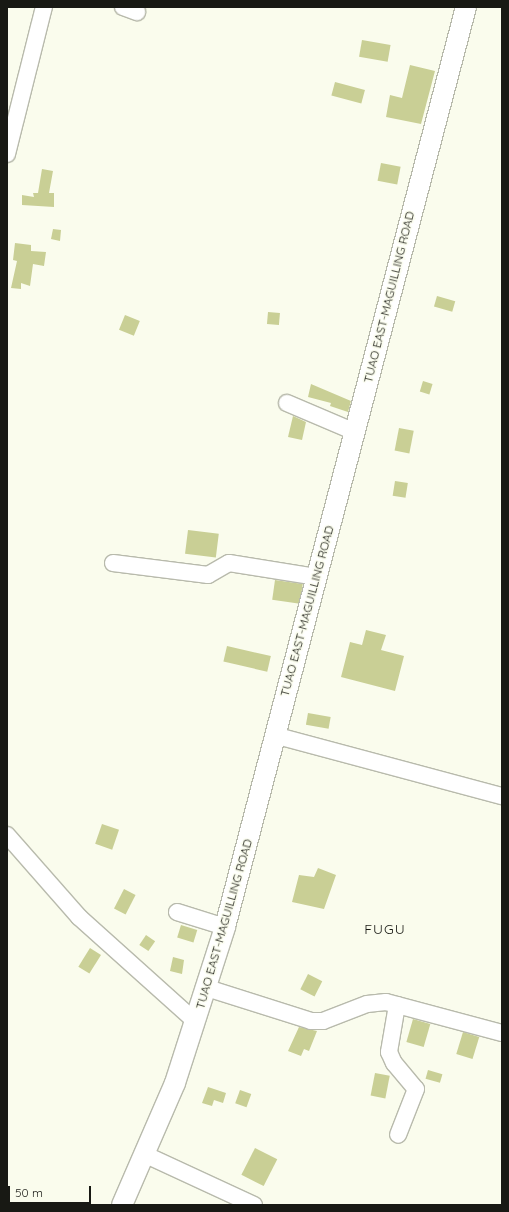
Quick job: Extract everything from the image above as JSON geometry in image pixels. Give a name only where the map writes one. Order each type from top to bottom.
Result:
[{"type":"main road","name":"TUAO EAST-MAGUILLING ROAD","points":[[122,1205],[146,1155],[196,1022],[225,927],[274,735],[466,7]]},
{"type":"street","points":[[7,154],[44,7]]},
{"type":"street","points":[[287,403],[355,432]]},
{"type":"street","points":[[113,563],[208,574],[229,563],[316,577]]},
{"type":"street","points":[[274,735],[502,796]]},
{"type":"street","points":[[7,835],[78,917],[196,1022]]},
{"type":"street","points":[[178,912],[225,927]]},
{"type":"street","points":[[207,988],[311,1021],[324,1021],[371,1003],[397,1005],[502,1033]]},
{"type":"street","points":[[397,1005],[389,1052],[394,1063],[416,1089],[398,1136]]},
{"type":"street","points":[[146,1155],[254,1205]]},
{"type":"building","points":[[362,40],[391,45],[388,62],[359,57]]},
{"type":"building","points":[[410,65],[435,71],[421,124],[386,117],[390,95],[402,98]]},
{"type":"building","points":[[335,82],[365,90],[361,104],[331,96]]},
{"type":"building","points":[[381,163],[401,167],[397,184],[378,181]]},
{"type":"building","points":[[42,169],[53,171],[49,193],[54,193],[54,207],[22,205],[22,195],[34,197],[33,193],[38,193]]},
{"type":"building","points":[[53,229],[61,230],[60,241],[51,239]]},
{"type":"building","points":[[15,243],[31,245],[31,251],[46,252],[44,266],[33,264],[30,286],[21,283],[21,289],[11,288],[17,261],[13,260]]},
{"type":"building","points":[[437,296],[455,301],[452,312],[434,307]]},
{"type":"building","points":[[268,312],[280,313],[279,325],[267,324]]},
{"type":"building","points":[[125,315],[140,321],[134,336],[119,330]]},
{"type":"building","points":[[423,381],[433,384],[429,394],[420,392]]},
{"type":"building","points":[[311,384],[351,401],[348,412],[330,406],[331,403],[308,397]]},
{"type":"building","points":[[293,416],[306,422],[302,440],[288,437]]},
{"type":"building","points":[[399,428],[414,431],[409,453],[395,451]]},
{"type":"building","points":[[395,481],[408,483],[405,498],[393,496]]},
{"type":"building","points":[[188,530],[219,534],[216,558],[185,554]]},
{"type":"building","points":[[275,580],[303,584],[300,604],[272,600]]},
{"type":"building","points":[[366,630],[386,635],[381,650],[404,656],[395,691],[341,677],[350,642],[362,645]]},
{"type":"building","points":[[227,646],[271,656],[267,672],[223,662]]},
{"type":"building","points":[[308,713],[331,717],[329,729],[306,725]]},
{"type":"building","points":[[102,824],[119,830],[112,850],[95,844]]},
{"type":"building","points":[[318,868],[336,875],[324,909],[292,902],[299,875],[314,877]]},
{"type":"building","points":[[124,889],[136,895],[126,915],[114,909]]},
{"type":"building","points":[[181,925],[197,930],[193,942],[177,937]]},
{"type":"building","points":[[146,935],[155,941],[148,951],[139,945]]},
{"type":"building","points":[[90,948],[101,955],[89,974],[78,967]]},
{"type":"building","points":[[173,957],[184,960],[182,974],[170,971]]},
{"type":"building","points":[[308,974],[322,981],[315,996],[300,989]]},
{"type":"building","points":[[413,1019],[430,1024],[424,1047],[406,1042]]},
{"type":"building","points":[[299,1027],[317,1031],[309,1051],[304,1049],[301,1056],[288,1051]]},
{"type":"building","points":[[463,1032],[479,1037],[473,1059],[456,1054]]},
{"type":"building","points":[[428,1070],[442,1074],[440,1083],[426,1079]]},
{"type":"building","points":[[375,1073],[390,1076],[385,1098],[371,1096]]},
{"type":"building","points":[[208,1087],[226,1093],[223,1103],[214,1100],[212,1106],[202,1103]]},
{"type":"building","points":[[240,1090],[251,1094],[246,1107],[235,1103]]},
{"type":"building","points":[[255,1148],[277,1159],[264,1186],[241,1175]]},
{"type":"district","name":"FUGU","points":[[385,929]]}]
